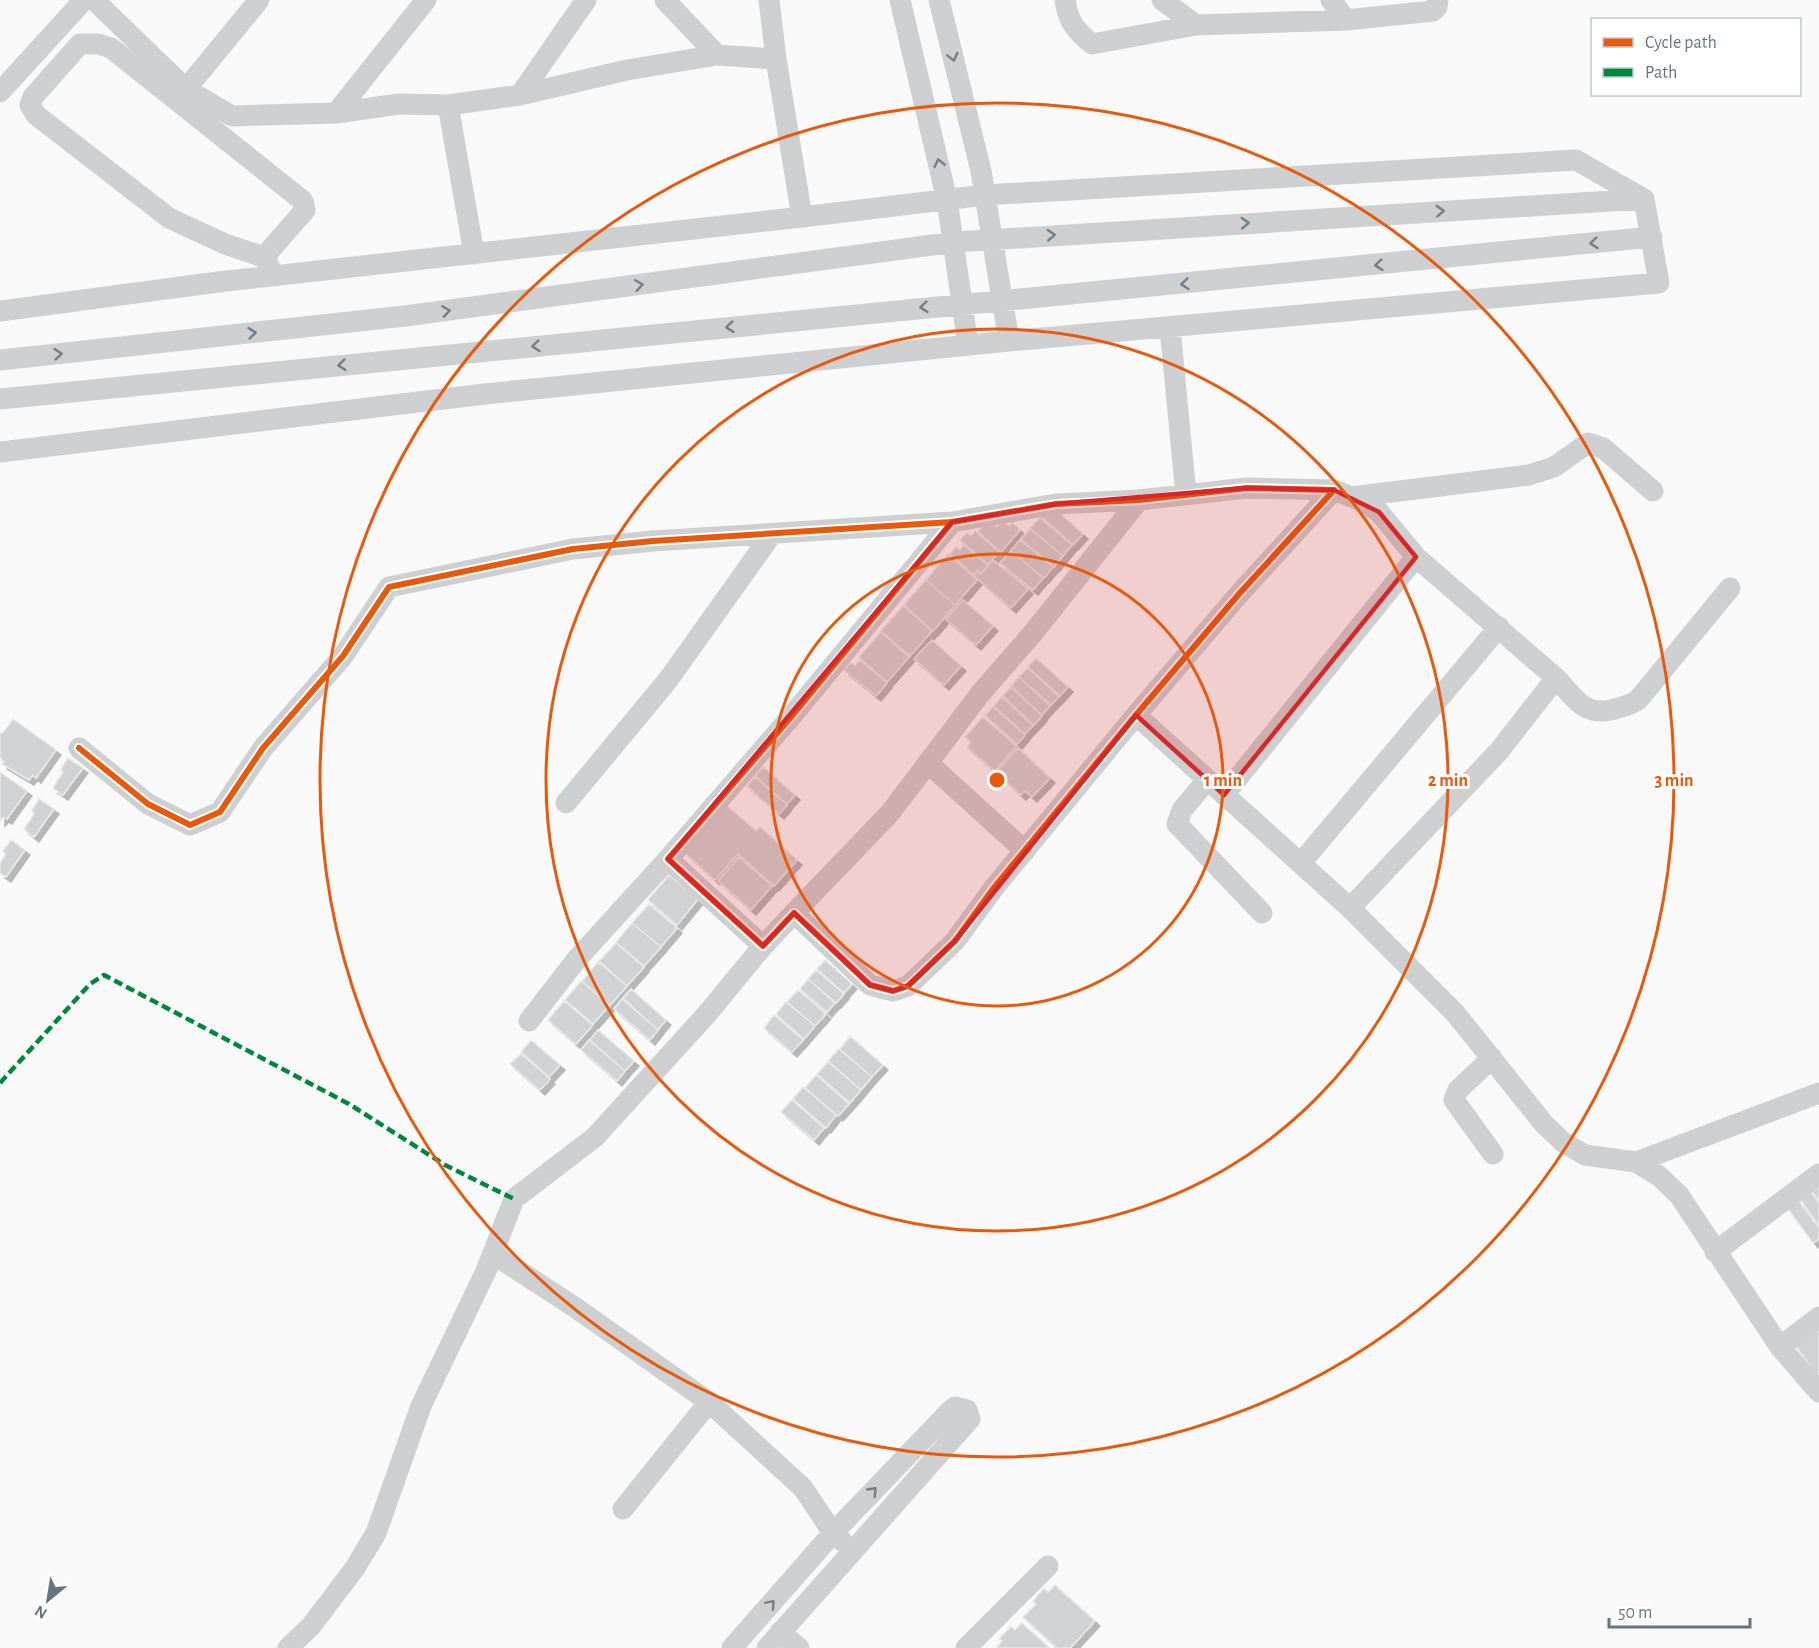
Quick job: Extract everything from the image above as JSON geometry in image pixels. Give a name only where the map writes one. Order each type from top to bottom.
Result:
[{"type":"street","points":[[0,92],[84,0]]},
{"type":"street","points":[[94,0],[186,89],[232,116],[336,113],[399,104],[448,105],[520,95],[627,70],[717,55],[776,58]]},
{"type":"street","points":[[186,89],[259,0]]},
{"type":"street","points":[[336,113],[426,0]]},
{"type":"street","points":[[520,95],[586,0]]},
{"type":"street","points":[[665,0],[717,55]]},
{"type":"street","points":[[769,0],[802,217]]},
{"type":"street","points":[[900,0],[947,200],[955,242],[968,345]]},
{"type":"street","points":[[939,0],[985,195],[1010,340]]},
{"type":"street","points":[[1065,0],[1067,18],[1078,33],[1092,44],[1196,25],[1346,20],[1433,11],[1437,7],[1438,0]]},
{"type":"street","points":[[1162,0],[1196,25]]},
{"type":"street","points":[[1331,0],[1346,20]]},
{"type":"street","points":[[264,257],[305,210],[303,201],[111,48],[98,44],[80,44],[33,97],[30,105],[36,115],[170,218],[225,244],[264,257],[274,276]]},
{"type":"street","points":[[448,105],[474,254]]},
{"type":"street","points":[[0,311],[274,276],[985,195],[1576,160],[1644,199],[1659,284],[1010,340],[485,394],[0,452]]},
{"type":"street","points":[[0,360],[405,316],[955,242],[1644,199]]},
{"type":"street","points":[[0,399],[1652,237]]},
{"type":"street","points":[[1170,328],[1186,495]]},
{"type":"street","points":[[79,747],[148,804],[190,825],[220,812],[263,748],[343,656],[389,587],[573,549],[952,522],[1056,504],[1139,500],[1247,488],[1343,493],[1529,475],[1554,467],[1588,444],[1603,448],[1653,491]]},
{"type":"street","points":[[1343,493],[1379,512],[1416,557],[1499,627],[1556,678],[1586,709],[1593,712],[1629,706],[1638,699],[1730,588]]},
{"type":"street","points":[[794,913],[870,985],[893,991],[908,986],[954,942],[1025,850],[1239,594],[1343,493]]},
{"type":"street","points":[[288,1648],[311,1626],[355,1568],[376,1533],[421,1406],[493,1254],[514,1199],[595,1137],[707,1014],[794,913],[890,813],[980,694],[1033,633],[1139,500]]},
{"type":"street","points":[[529,1021],[577,959],[668,859],[790,718],[952,522]]},
{"type":"street","points":[[566,803],[668,680],[772,534]]},
{"type":"street","points":[[1224,795],[1416,557]]},
{"type":"street","points":[[1301,863],[1499,627]]},
{"type":"street","points":[[1350,908],[1499,751],[1556,678]]},
{"type":"street","points":[[1136,715],[1350,908],[1455,1013],[1544,1124],[1563,1142],[1585,1155],[1636,1162],[1659,1176],[1679,1195],[1780,1347],[1819,1392]]},
{"type":"street","points":[[928,763],[1025,850]]},
{"type":"street","points":[[1207,780],[1182,810],[1177,824],[1181,831],[1262,913]]},
{"type":"street","points":[[668,859],[764,946]]},
{"type":"street","points":[[1492,1058],[1458,1090],[1454,1100],[1493,1154]]},
{"type":"street","points":[[1636,1162],[1819,1093]]},
{"type":"street","points":[[1715,1252],[1819,1174]]},
{"type":"street","points":[[493,1254],[576,1308],[709,1402],[803,1488],[833,1533],[852,1550]]},
{"type":"street","points":[[1780,1347],[1819,1317]]},
{"type":"street","points":[[622,1509],[709,1402]]},
{"type":"street","points":[[732,1648],[833,1533],[950,1411],[955,1407],[966,1410],[970,1419],[766,1648]]},
{"type":"street","points":[[966,1648],[1048,1566]]},
{"type":"street","points":[[780,1632],[799,1648]]},
{"type":"highlighted area","points":[[1247,488],[1334,490],[1379,512],[1416,557],[1224,795],[1136,715],[955,941],[908,986],[893,991],[870,985],[794,913],[763,946],[668,859],[952,522],[1056,504]]},
{"type":"building","points":[[1056,510],[1083,534],[1073,545],[1036,512]]},
{"type":"building","points":[[1040,518],[1072,545],[1063,556],[1030,528]]},
{"type":"building","points":[[989,520],[997,527],[1003,521],[1009,526],[1012,522],[1020,530],[1001,552],[978,532]]},
{"type":"building","points":[[1030,529],[1063,556],[1054,567],[1021,539]]},
{"type":"building","points":[[975,531],[999,552],[988,564],[960,540],[967,533],[971,536]]},
{"type":"building","points":[[1020,540],[1053,567],[1044,578],[1011,551]]},
{"type":"building","points":[[964,545],[988,566],[982,573],[978,570],[974,575],[950,554],[956,547],[960,550]]},
{"type":"building","points":[[1011,551],[1043,578],[1033,590],[1000,563]]},
{"type":"building","points":[[948,554],[977,580],[955,605],[926,580]]},
{"type":"building","points":[[993,560],[1028,589],[1011,608],[974,576],[978,571],[981,574]]},
{"type":"building","points":[[926,580],[955,605],[933,631],[904,605]]},
{"type":"building","points":[[963,600],[993,626],[976,645],[946,619]]},
{"type":"building","points":[[903,606],[932,631],[910,656],[881,631]]},
{"type":"building","points":[[881,632],[909,657],[887,682],[859,657]]},
{"type":"building","points":[[932,640],[961,666],[944,685],[914,659]]},
{"type":"building","points":[[1036,658],[1068,687],[1060,696],[1028,667]]},
{"type":"building","points":[[860,660],[887,683],[876,696],[844,670],[851,663],[855,666]]},
{"type":"building","points":[[1028,668],[1059,697],[1051,705],[1019,677]]},
{"type":"building","points":[[1019,677],[1050,706],[1042,715],[1011,686]]},
{"type":"building","points":[[1011,687],[1042,716],[1034,725],[1003,696]]},
{"type":"building","points":[[1002,697],[1033,726],[1025,734],[994,706]]},
{"type":"building","points":[[993,707],[1025,735],[1017,744],[985,715]]},
{"type":"building","points":[[983,717],[1016,746],[995,771],[967,747],[971,742],[965,737]]},
{"type":"building","points":[[13,719],[56,750],[36,778],[33,775],[29,780],[2,764],[4,761],[0,758],[0,733],[3,733]]},
{"type":"building","points":[[1018,748],[1050,778],[1032,797],[1025,791],[1021,795],[996,772]]},
{"type":"building","points":[[68,758],[83,768],[63,795],[53,788]]},
{"type":"building","points":[[763,767],[795,795],[787,804],[755,776]]},
{"type":"building","points":[[0,772],[27,791],[7,819],[4,817],[0,821]]},
{"type":"building","points":[[755,777],[787,805],[779,814],[747,786]]},
{"type":"building","points":[[39,799],[54,809],[34,837],[24,829],[34,814],[32,810]]},
{"type":"building","points":[[726,805],[756,831],[760,827],[797,860],[774,886],[738,854],[715,880],[684,852]]},
{"type":"building","points":[[11,840],[25,850],[6,877],[0,873],[0,863],[6,854],[3,851]]},
{"type":"building","points":[[739,857],[772,886],[751,910],[718,881]]},
{"type":"building","points":[[669,875],[698,899],[677,925],[648,900]]},
{"type":"building","points":[[649,904],[677,928],[661,947],[632,923]]},
{"type":"building","points":[[632,923],[661,947],[644,966],[616,942]]},
{"type":"building","points":[[616,943],[644,967],[627,986],[599,961]]},
{"type":"building","points":[[825,960],[852,984],[844,993],[817,969]]},
{"type":"building","points":[[598,962],[627,986],[610,1005],[582,981]]},
{"type":"building","points":[[816,970],[844,994],[836,1003],[808,979]]},
{"type":"building","points":[[808,979],[835,1003],[827,1012],[800,989]]},
{"type":"building","points":[[581,981],[610,1005],[593,1024],[565,1000]]},
{"type":"building","points":[[631,989],[666,1020],[658,1030],[623,998]]},
{"type":"building","points":[[798,990],[826,1014],[815,1026],[787,1002]]},
{"type":"building","points":[[622,999],[658,1030],[650,1040],[614,1009]]},
{"type":"building","points":[[564,1001],[593,1025],[576,1044],[548,1020]]},
{"type":"building","points":[[786,1002],[815,1026],[804,1039],[776,1014]]},
{"type":"building","points":[[774,1015],[803,1040],[792,1052],[764,1028]]},
{"type":"building","points":[[598,1030],[634,1061],[625,1071],[590,1040]]},
{"type":"building","points":[[850,1036],[883,1065],[872,1077],[840,1049]]},
{"type":"building","points":[[531,1040],[560,1065],[549,1077],[521,1052]]},
{"type":"building","points":[[589,1040],[625,1071],[617,1081],[581,1050]]},
{"type":"building","points":[[839,1049],[872,1077],[861,1090],[828,1061]]},
{"type":"building","points":[[521,1054],[550,1079],[540,1090],[510,1064]]},
{"type":"building","points":[[828,1062],[861,1090],[850,1103],[817,1074]]},
{"type":"building","points":[[816,1075],[849,1104],[838,1116],[805,1088]]},
{"type":"building","points":[[803,1087],[836,1115],[826,1128],[793,1099]]},
{"type":"building","points":[[792,1100],[824,1128],[814,1140],[781,1112]]},
{"type":"building","points":[[1819,1187],[1819,1201],[1812,1192]]},
{"type":"building","points":[[1811,1192],[1819,1203],[1819,1226],[1800,1199]]},
{"type":"building","points":[[1799,1201],[1819,1228],[1819,1239],[1813,1243],[1788,1209]]},
{"type":"building","points":[[1819,1329],[1819,1378],[1794,1344]]},
{"type":"building","points":[[1055,1585],[1095,1621],[1070,1648],[1057,1648],[1023,1617],[1036,1604],[1033,1601],[1044,1588],[1048,1592]]},
{"type":"building","points":[[1022,1623],[1050,1648],[996,1648],[1002,1641],[999,1639],[1011,1626],[1015,1630]]},
{"type":"marked path","points":[[0,1083],[90,984],[104,975],[349,1104],[445,1165],[514,1199]]},
{"type":"cycle path","points":[[79,748],[148,804],[190,825],[220,812],[263,748],[343,656],[389,587],[573,549],[653,541],[952,522],[1056,504],[1139,500],[1247,488],[1334,490],[1239,594],[1136,715],[993,889],[955,941],[908,986],[893,991],[870,985],[794,913],[763,946],[668,859],[790,718],[952,522]]}]
